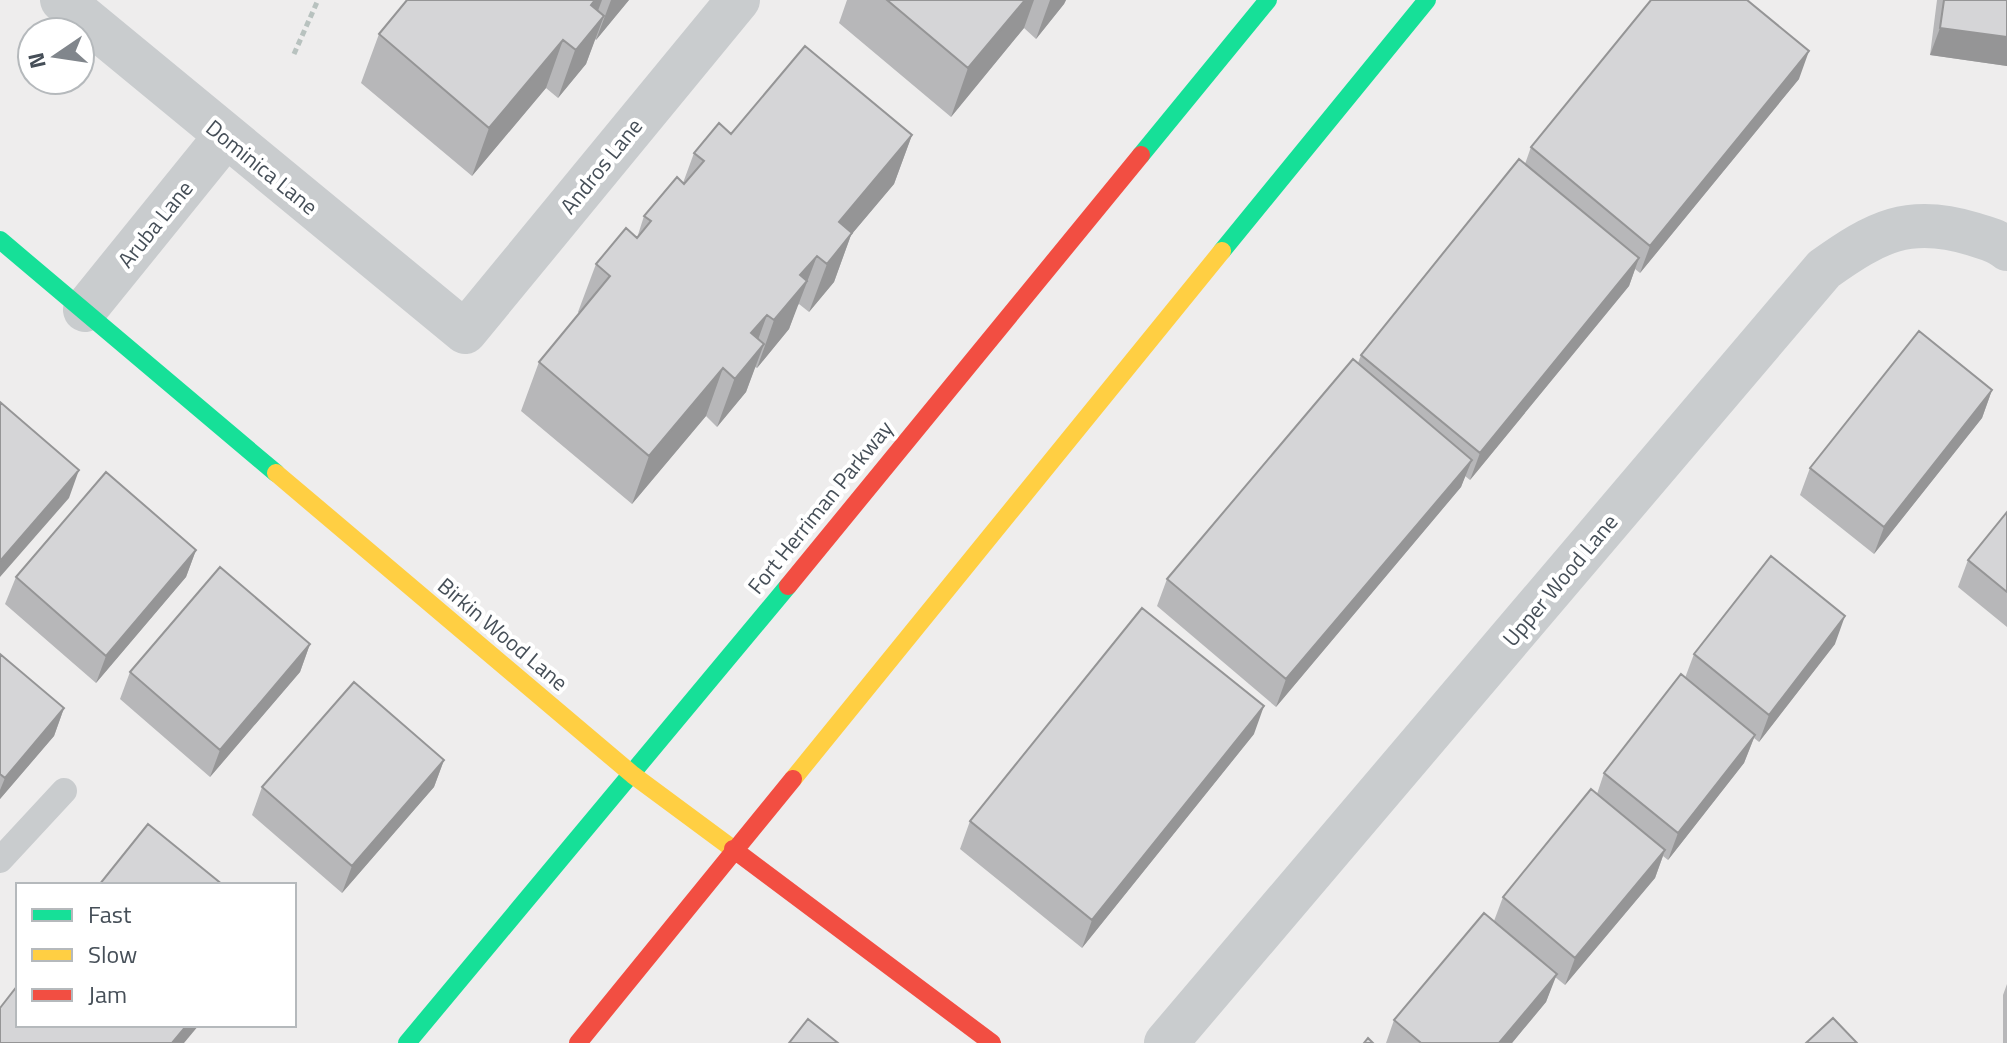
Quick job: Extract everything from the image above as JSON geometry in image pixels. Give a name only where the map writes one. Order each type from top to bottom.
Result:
[{"type":"street","name":"Dominica Lane","points":[[62,0],[465,332]]},
{"type":"street","name":"Andros Lane","points":[[465,332],[738,0]]},
{"type":"street","name":"Fort Herriman Parkway","points":[[407,1043],[633,775],[1268,0]]},
{"type":"street","points":[[578,1043],[1427,0]]},
{"type":"street","name":"Aruba Lane","points":[[85,310],[225,137]]},
{"type":"street","name":"Upper Wood Lane","points":[[1166,1043],[1824,269],[1862,242],[1914,223],[1956,229],[2000,243],[2007,249]]},
{"type":"street","name":"Birkin Wood Lane","points":[[0,240],[633,775],[992,1043]]},
{"type":"lane","points":[[0,860],[64,791]]},
{"type":"path","points":[[294,54],[318,0]]},
{"type":"building","points":[[407,0],[595,0],[591,5],[604,16],[576,50],[563,40],[489,128],[379,34]]},
{"type":"building","points":[[887,0],[1025,0],[968,68]]},
{"type":"building","points":[[1651,0],[1747,0],[1809,51],[1650,246],[1531,147]]},
{"type":"building","points":[[1944,0],[2007,0],[2007,37],[1940,28]]},
{"type":"building","points":[[805,46],[912,135],[839,222],[852,233],[827,264],[817,256],[800,275],[807,281],[774,320],[767,315],[751,333],[764,344],[735,379],[723,368],[649,456],[539,362],[610,276],[596,264],[626,228],[637,238],[651,221],[644,216],[677,177],[684,184],[704,161],[694,153],[719,123],[731,134]]},
{"type":"building","points":[[1519,159],[1639,258],[1480,453],[1361,355]]},
{"type":"building","points":[[1919,331],[1992,390],[1884,527],[1810,468]]},
{"type":"building","points":[[1353,359],[1472,460],[1286,679],[1167,579]]},
{"type":"building","points":[[0,402],[79,470],[0,561]]},
{"type":"building","points":[[106,472],[196,550],[106,656],[16,577]]},
{"type":"building","points":[[2007,512],[2007,592],[1968,560]]},
{"type":"building","points":[[1771,556],[1845,616],[1769,715],[1694,654]]},
{"type":"building","points":[[220,567],[310,644],[220,750],[130,672]]},
{"type":"building","points":[[1142,608],[1264,706],[1092,920],[970,821]]},
{"type":"building","points":[[0,654],[64,708],[5,778],[0,774]]},
{"type":"building","points":[[1681,674],[1755,735],[1678,833],[1604,773]]},
{"type":"building","points":[[354,682],[444,760],[352,866],[262,787]]},
{"type":"building","points":[[1591,789],[1665,850],[1575,958],[1503,897]]},
{"type":"building","points":[[148,824],[221,883],[101,883]]},
{"type":"building","points":[[1484,913],[1557,974],[1499,1043],[1421,1043],[1394,1020]]},
{"type":"building","points":[[16,988],[16,1027],[185,1027],[172,1043],[0,1043],[0,1008]]},
{"type":"building","points":[[1833,1018],[1857,1043],[1806,1043]]},
{"type":"building","points":[[808,1019],[838,1043],[789,1043]]},
{"type":"traffic: fast","points":[[1141,155],[1268,0]]},
{"type":"traffic: fast","points":[[1222,251],[1427,0]]},
{"type":"traffic: fast","points":[[0,240],[276,473]]},
{"type":"traffic: fast","points":[[407,1043],[788,586]]},
{"type":"traffic: slow","points":[[793,779],[1222,251]]},
{"type":"traffic: slow","points":[[276,473],[633,775],[733,849]]},
{"type":"traffic: jam","points":[[788,586],[1141,155]]},
{"type":"traffic: jam","points":[[578,1043],[793,779]]},
{"type":"traffic: jam","points":[[733,849],[992,1043]]}]
